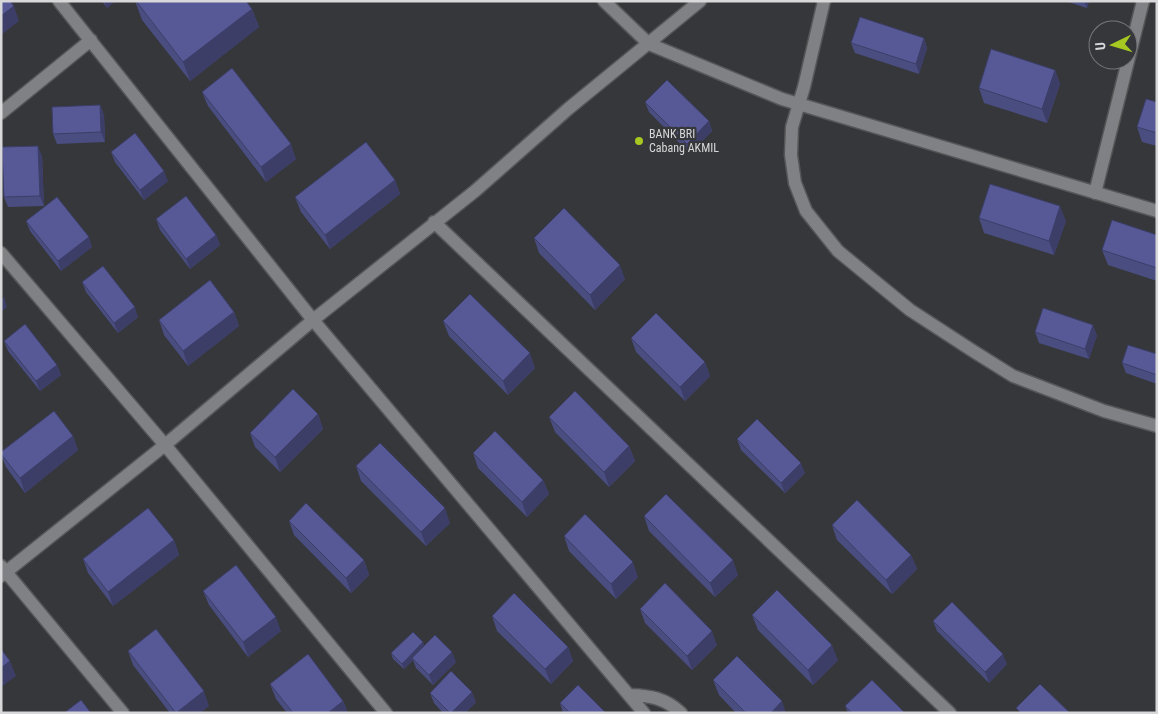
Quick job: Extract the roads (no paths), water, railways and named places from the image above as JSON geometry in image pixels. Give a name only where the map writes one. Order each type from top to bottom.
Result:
[{"type":"street","points":[[59,1],[313,320],[631,695],[644,713]]},
{"type":"street","points":[[604,1],[649,44],[798,104],[1157,211]]},
{"type":"street","points":[[123,713],[3,571],[165,445],[313,320],[474,191],[528,146],[568,109],[700,1]]},
{"type":"street","points":[[824,1],[792,127],[790,155],[795,183],[806,211],[838,251],[910,310],[1013,376],[1104,411],[1157,426]]},
{"type":"street","points":[[1095,193],[1143,1]]},
{"type":"street","points":[[1,112],[91,40]]},
{"type":"street","points":[[434,222],[950,713]]},
{"type":"street","points":[[1,253],[165,445],[386,713]]},
{"type":"street","points":[[631,695],[655,697],[668,702],[681,713]]},
{"type":"place","name":"BANK BRI Cabang AKMIL","points":[[639,141]]}]
